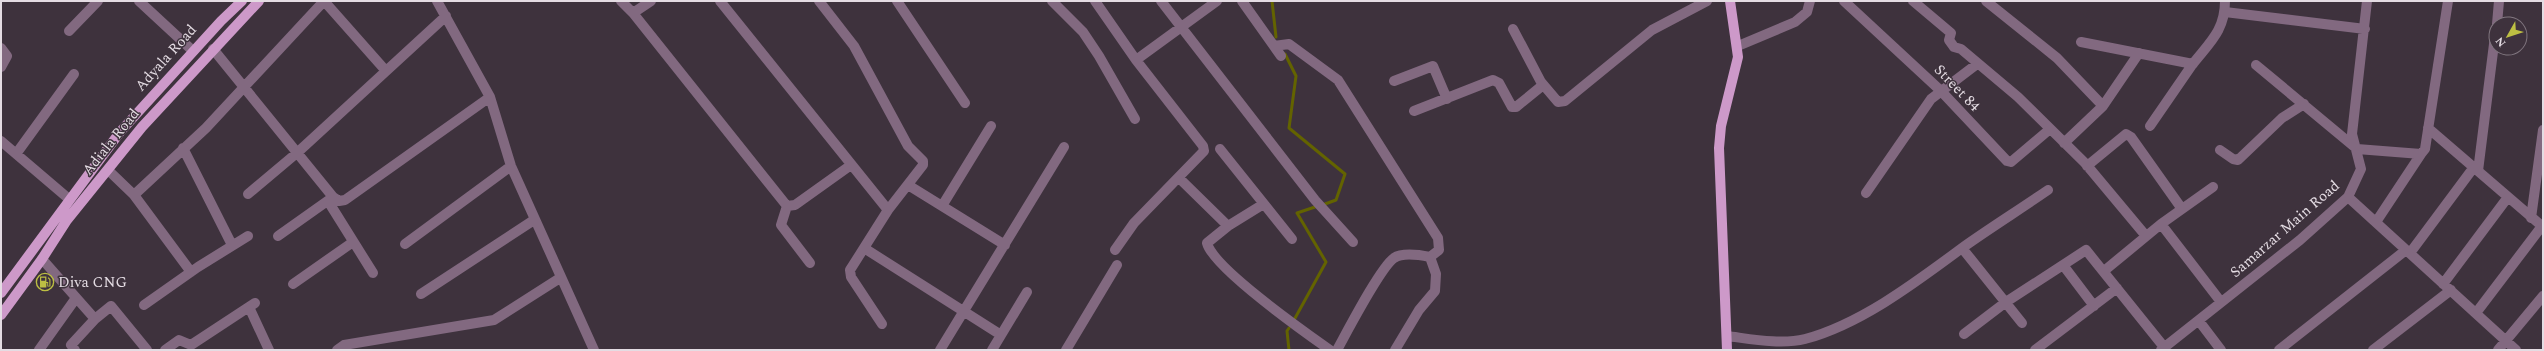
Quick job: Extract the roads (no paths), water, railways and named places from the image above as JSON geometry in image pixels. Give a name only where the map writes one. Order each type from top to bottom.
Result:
[{"type":"main road","name":"Adyala Road","points":[[3,287],[120,132],[193,51],[242,1]]},
{"type":"main road","name":"Adiala Road","points":[[1,314],[42,259],[67,220],[142,127],[259,1]]},
{"type":"main road","points":[[1727,350],[1719,148],[1721,126],[1735,74],[1738,46],[1730,1]]},
{"type":"street","points":[[69,31],[98,1]]},
{"type":"street","points":[[139,1],[193,51]]},
{"type":"street","points":[[134,195],[206,128],[324,1],[386,71]]},
{"type":"street","points":[[437,1],[490,97],[511,166],[560,278],[594,350]]},
{"type":"street","points":[[621,1],[634,13],[787,206]]},
{"type":"street","points":[[634,13],[651,1]]},
{"type":"street","points":[[720,1],[888,210]]},
{"type":"street","points":[[819,1],[854,46],[908,146],[923,161],[923,165],[888,210],[850,270],[851,277],[882,324]]},
{"type":"street","points":[[897,1],[966,103]]},
{"type":"street","points":[[1052,1],[1083,32],[1100,56],[1134,119]]},
{"type":"street","points":[[1095,1],[1136,60],[1203,146],[1204,151],[1134,223],[1115,250]]},
{"type":"street","points":[[1161,1],[1182,26],[1315,200],[1353,242]]},
{"type":"street","points":[[1136,60],[1217,1]]},
{"type":"street","points":[[1242,1],[1281,56]]},
{"type":"street","points":[[1513,29],[1543,85],[1558,102],[1565,101],[1652,30],[1706,1]]},
{"type":"street","points":[[1738,46],[1795,22],[1807,12],[1810,1]]},
{"type":"street","name":"Street 84","points":[[1844,1],[1940,91],[2007,161],[2011,162],[2050,129]]},
{"type":"street","points":[[1913,1],[1951,33],[1949,40],[1954,47],[1961,49],[2018,97],[2087,166],[2146,236]]},
{"type":"street","points":[[1986,1],[2057,58],[2103,106]]},
{"type":"street","points":[[2150,126],[2193,64],[2214,39],[2225,12],[2225,1]]},
{"type":"street","name":"Samarzar Main Road","points":[[2163,349],[2300,240],[2348,197],[2361,169],[2352,134],[2367,1]]},
{"type":"street","points":[[2376,222],[2425,149],[2448,1]]},
{"type":"street","points":[[2498,16],[2499,1]]},
{"type":"street","points":[[2225,12],[2365,29]]},
{"type":"street","points":[[248,194],[298,152],[446,16]]},
{"type":"street","points":[[2081,42],[2193,64]]},
{"type":"street","points":[[1274,46],[1289,44],[1338,80],[1438,238],[1438,250],[1430,257],[1402,255],[1393,258],[1375,284],[1337,350]]},
{"type":"street","points":[[1,48],[8,56],[1,67]]},
{"type":"street","points":[[213,49],[298,152],[330,199],[353,242],[373,273]]},
{"type":"street","points":[[2064,143],[2103,106],[2139,53]]},
{"type":"street","points":[[2279,350],[2408,252],[2476,169],[2492,56]]},
{"type":"street","points":[[1866,193],[1931,99],[1977,64]]},
{"type":"street","points":[[2256,65],[2357,149],[2421,154]]},
{"type":"street","points":[[1394,81],[1433,66],[1447,99]]},
{"type":"street","points":[[16,154],[74,74]]},
{"type":"street","points":[[1414,111],[1496,80],[1512,107],[1543,85]]},
{"type":"street","points":[[278,236],[330,199],[339,201],[345,200],[490,97]]},
{"type":"street","points":[[2220,150],[2234,160],[2238,160],[2282,118],[2304,104]]},
{"type":"street","points":[[942,206],[991,126]]},
{"type":"street","points":[[2428,128],[2543,227],[2476,313]]},
{"type":"street","points":[[2531,218],[2543,130]]},
{"type":"street","points":[[2087,166],[2126,134],[2131,136],[2182,209]]},
{"type":"street","points":[[1,141],[69,199]]},
{"type":"street","points":[[940,350],[965,313],[1064,146]]},
{"type":"street","points":[[183,148],[232,246]]},
{"type":"street","points":[[1220,149],[1262,205],[1292,240]]},
{"type":"street","points":[[787,206],[795,206],[851,165]]},
{"type":"street","points":[[405,244],[511,166]]},
{"type":"street","points":[[108,170],[134,195],[191,272]]},
{"type":"street","points":[[1179,178],[1228,226]]},
{"type":"street","points":[[908,185],[1005,245]]},
{"type":"street","points":[[2104,271],[2161,224],[2213,187]]},
{"type":"street","points":[[1727,336],[1768,340],[1804,339],[1840,327],[1932,272],[1962,248],[2048,190]]},
{"type":"street","points":[[2348,197],[2516,350]]},
{"type":"street","points":[[2373,350],[2447,287],[2508,197]]},
{"type":"street","points":[[1262,205],[1228,226],[1207,243],[1213,254],[1252,292],[1330,350]]},
{"type":"street","points":[[787,206],[781,226],[810,263]]},
{"type":"street","points":[[421,294],[534,220]]},
{"type":"street","points":[[2161,224],[2221,302]]},
{"type":"street","points":[[144,305],[191,272],[248,236]]},
{"type":"street","points":[[293,284],[353,242]]},
{"type":"street","points":[[864,248],[1001,335]]},
{"type":"street","points":[[1962,248],[2022,324]]},
{"type":"street","points":[[1964,334],[2006,302],[2086,250],[2104,271],[2163,349]]},
{"type":"street","points":[[1395,350],[1419,310],[1435,291],[1436,274],[1430,257]]},
{"type":"street","points":[[42,259],[95,319]]},
{"type":"street","points":[[1066,350],[1117,265]]},
{"type":"street","points":[[2063,265],[2094,306]]},
{"type":"street","points":[[336,350],[344,345],[494,320],[560,278]]},
{"type":"street","points":[[2035,350],[2117,288]]},
{"type":"street","points":[[992,350],[1027,292]]},
{"type":"street","points":[[2498,350],[2543,296]]},
{"type":"street","points":[[39,350],[76,298]]},
{"type":"street","points":[[165,350],[178,340],[191,345],[252,305],[269,350]]},
{"type":"street","points":[[75,350],[71,345],[95,319],[111,306],[147,350]]},
{"type":"street","points":[[2199,321],[2221,350]]},
{"type":"waterway","points":[[1272,1],[1276,37]]},
{"type":"waterway","points":[[1285,54],[1296,76],[1289,128],[1345,174],[1336,200],[1325,204]]},
{"type":"waterway","points":[[1294,320],[1326,262],[1297,213],[1315,207]]},
{"type":"waterway","points":[[1289,328],[1287,331],[1289,350]]},
{"type":"place","name":"Diva CNG","points":[[45,282]]}]
